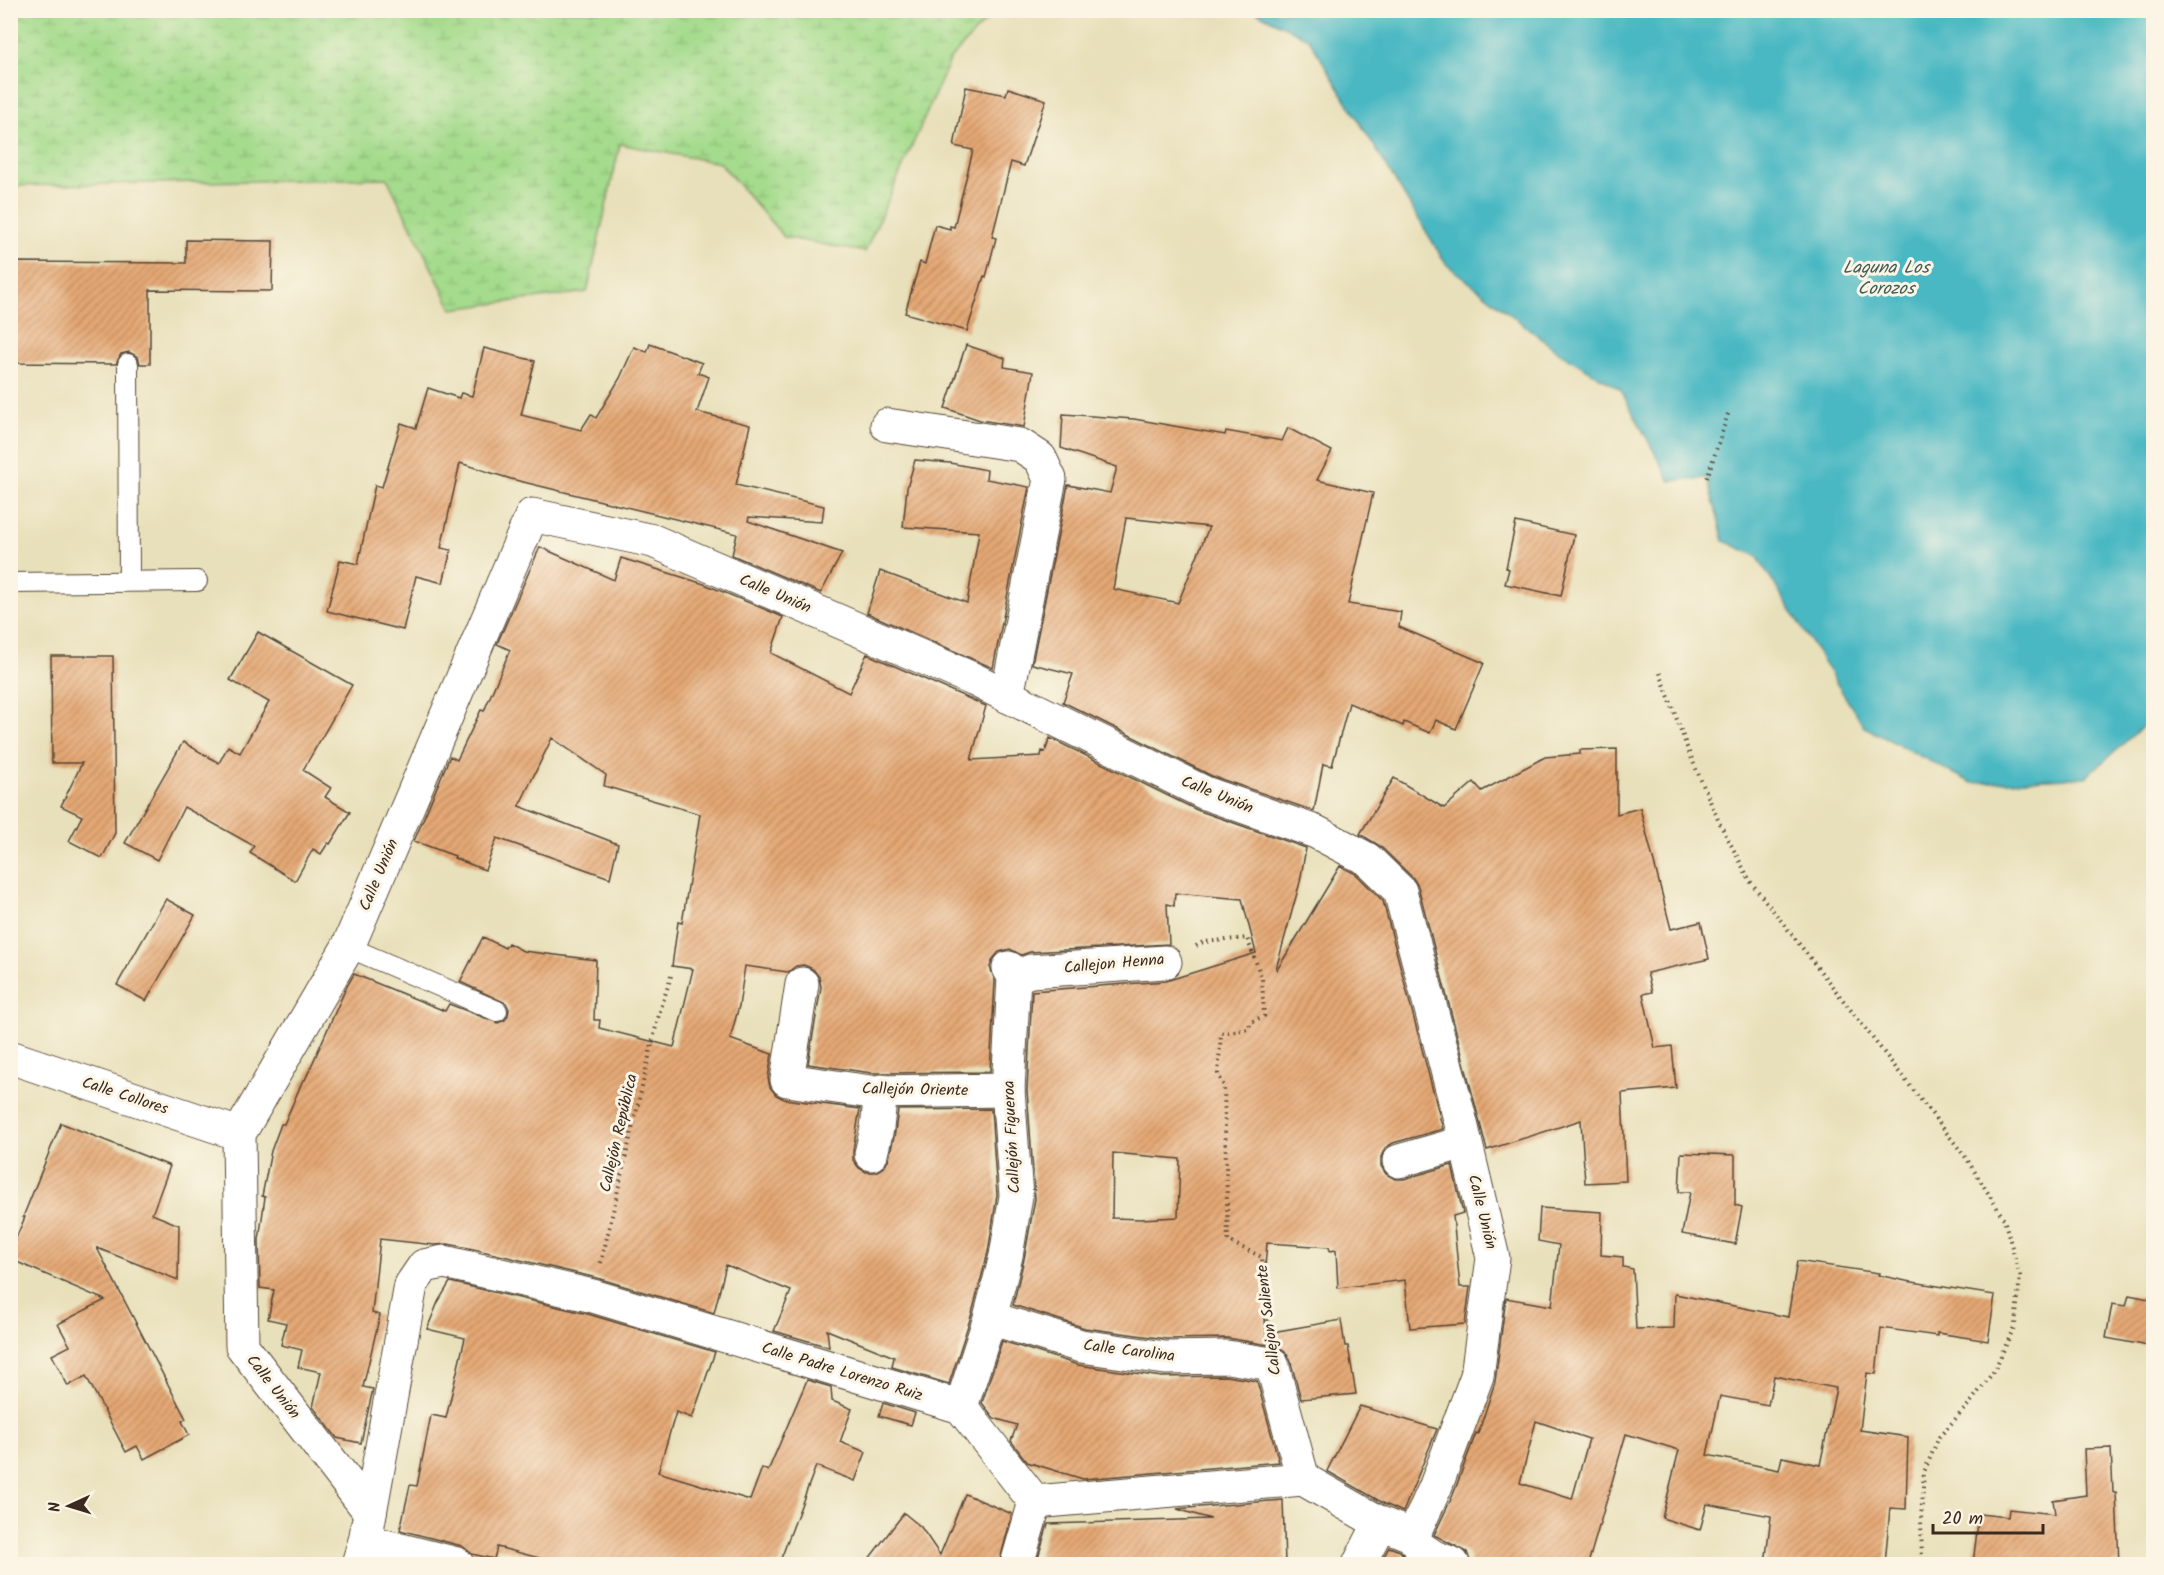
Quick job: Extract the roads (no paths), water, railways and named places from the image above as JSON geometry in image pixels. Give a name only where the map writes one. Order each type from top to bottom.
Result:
[{"type":"street","points":[[887,425],[1020,445],[1040,458],[1050,479],[1007,696]]},
{"type":"street","name":"Calle Unión","points":[[365,1539],[242,1346],[239,1134],[348,947],[532,515],[653,541],[975,680],[1205,793],[1316,832],[1367,859],[1400,891],[1493,1258],[1477,1376],[1435,1488],[1413,1536]]},
{"type":"street","name":"Callejon Henna","points":[[1011,973],[1165,962]]},
{"type":"street","name":"Callejón Figueroa","points":[[961,1407],[990,1318],[1006,1256],[1016,1196],[1008,1090],[1011,973]]},
{"type":"street","name":"Callejón Oriente","points":[[802,984],[788,1080],[871,1092],[1008,1090]]},
{"type":"street","name":"Calle Collores","points":[[10,1058],[239,1134]]},
{"type":"street","points":[[871,1154],[878,1128],[881,1091]]},
{"type":"street","points":[[1399,1161],[1465,1142]]},
{"type":"street","name":"Calle Padre Lorenzo Ruiz","points":[[365,1539],[407,1302],[411,1285],[424,1266],[444,1262],[593,1296],[961,1407]]},
{"type":"street","name":"Calle Carolina","points":[[990,1318],[1081,1346],[1165,1358],[1227,1357],[1272,1364]]},
{"type":"street","name":"Callejon Saliente","points":[[1272,1364],[1303,1479]]},
{"type":"street","points":[[961,1407],[1035,1502]]},
{"type":"street","points":[[1035,1502],[1303,1479],[1380,1523],[1413,1536],[1419,1547],[1434,1557],[1453,1564]]},
{"type":"street","points":[[1017,1564],[1035,1502]]},
{"type":"street","points":[[1359,1564],[1380,1523]]},
{"type":"street","points":[[365,1539],[457,1564]]},
{"type":"lane","points":[[128,364],[129,581]]},
{"type":"lane","points":[[10,583],[197,581]]},
{"type":"lane","points":[[348,947],[497,1011]]},
{"type":"water","name":"Laguna Los Corozos","points":[[1254,11],[2153,11],[2153,717],[2086,777],[1972,783],[1864,727],[1757,556],[1724,541],[1707,478],[1670,481],[1620,389],[1560,353],[1446,264],[1309,39]]}]
